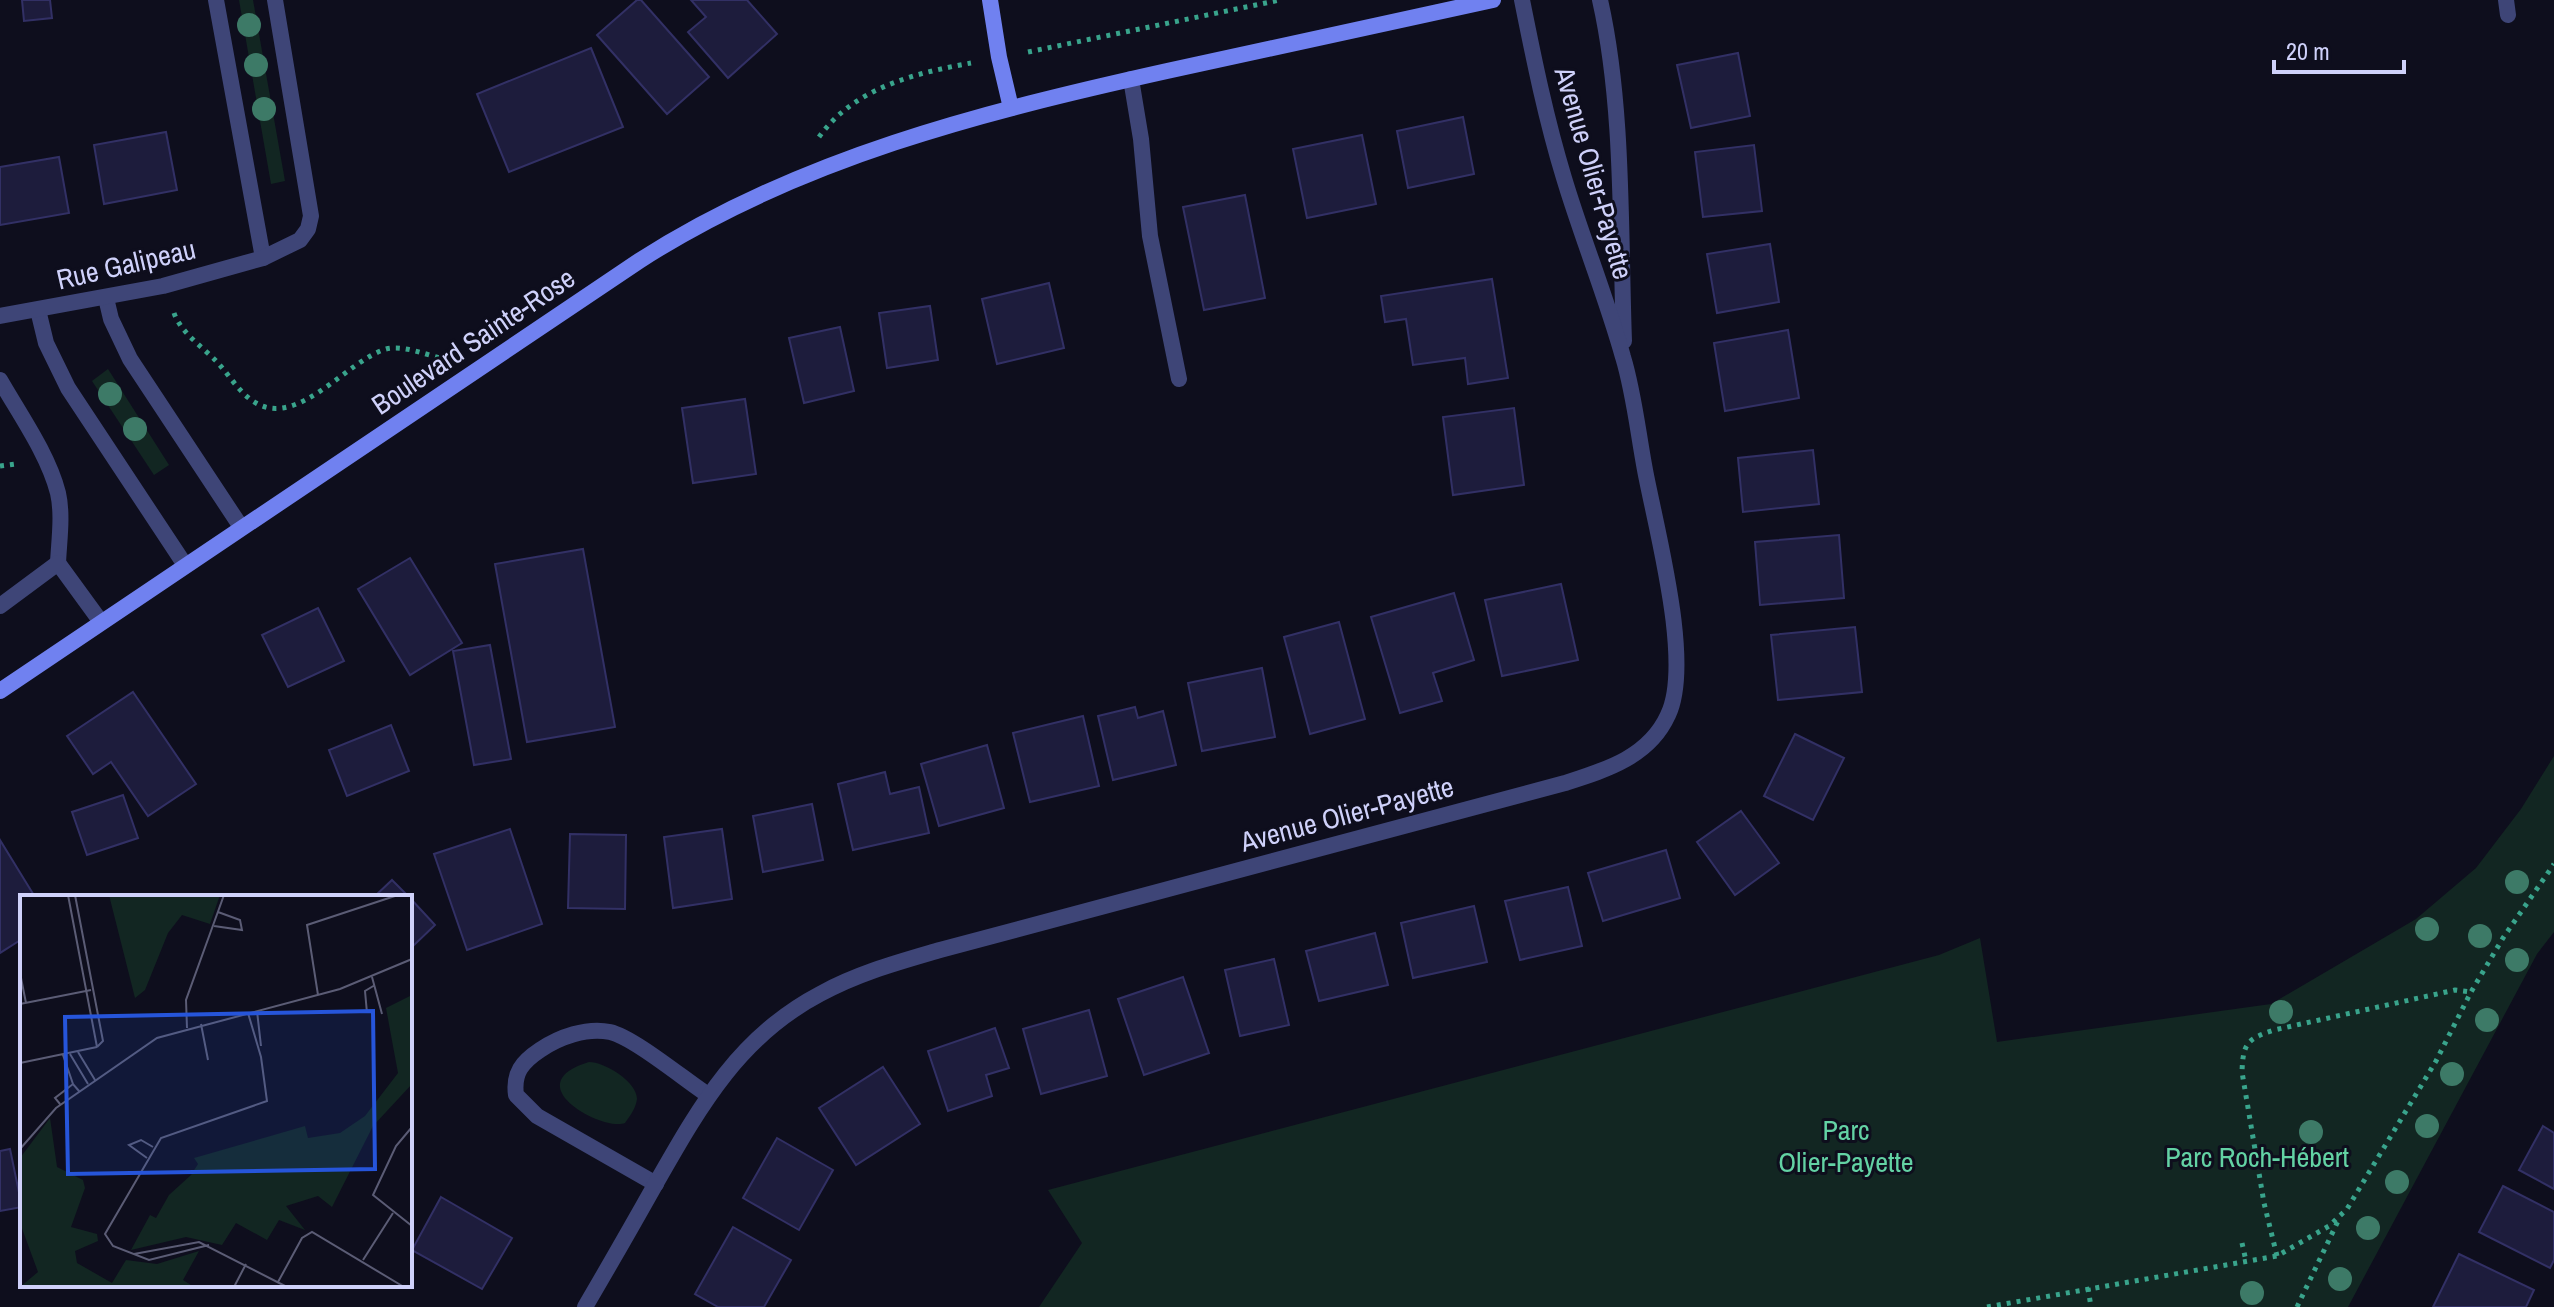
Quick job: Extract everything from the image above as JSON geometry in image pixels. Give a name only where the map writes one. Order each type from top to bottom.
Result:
[{"type":"street","points":[[216,0],[263,258]]},
{"type":"street","name":"Rue Galipeau","points":[[0,316],[163,286],[263,258],[300,240],[308,229],[311,216],[275,0]]},
{"type":"street","points":[[990,0],[1011,108]]},
{"type":"street","name":"Boulevard Sainte-Rose","points":[[0,691],[639,261],[702,223],[762,193],[861,154],[1011,108],[1493,0]]},
{"type":"street","name":"Avenue Olier-Payette","points":[[585,1307],[708,1095],[741,1054],[778,1021],[819,994],[869,972],[971,942],[1565,783],[1619,763],[1651,742],[1670,713],[1676,693],[1674,623],[1624,359],[1564,178],[1540,87],[1522,0]]},
{"type":"street","name":"Avenue Olier-Payette","points":[[1600,0],[1609,45],[1614,103],[1624,359]]},
{"type":"street","points":[[1131,79],[1141,139],[1150,236],[1179,379]]},
{"type":"street","points":[[106,298],[111,319],[130,359],[241,527]]},
{"type":"street","points":[[38,310],[46,343],[68,388],[185,565]]},
{"type":"street","points":[[0,380],[58,492],[58,563],[101,622]]},
{"type":"street","points":[[0,606],[58,563]]},
{"type":"street","points":[[656,1184],[537,1116],[516,1095],[516,1073],[550,1043],[586,1032],[609,1032],[632,1043],[708,1095]]},
{"type":"path","points":[[1068,45],[1280,0]]},
{"type":"path","points":[[831,120],[891,83],[938,68]]},
{"type":"path","points":[[176,319],[252,401],[268,408],[293,406],[385,350],[407,349]]},
{"type":"path","points":[[2297,1307],[2339,1218],[2436,1061],[2503,938],[2554,864]]},
{"type":"path","points":[[2277,1256],[2264,1203],[2242,1072],[2247,1042],[2256,1036],[2289,1027],[2455,990],[2471,992]]},
{"type":"path","points":[[1987,1307],[2277,1256],[2339,1218]]},
{"type":"path","points":[[2242,1243],[2246,1262]]},
{"type":"path","points":[[2088,1288],[2091,1307]]},
{"type":"green space","points":[[239,0],[253,0],[285,181],[271,184]]},
{"type":"green space","points":[[108,369],[169,465],[154,475],[92,381]]},
{"type":"green space","name":"Parc Olier-Payette","points":[[2554,756],[2554,932],[2537,954],[2348,1307],[1039,1307],[1082,1243],[1048,1190],[1939,955],[1980,938],[1997,1042],[2271,1004],[2416,919],[2476,868],[2521,809]]},
{"type":"green space","points":[[589,1062],[603,1065],[619,1074],[636,1092],[635,1106],[625,1123],[614,1124],[584,1113],[562,1093],[560,1082],[568,1071]]},
{"type":"building","points":[[22,0],[50,0],[52,18],[24,21]]},
{"type":"building","points":[[637,0],[641,0],[709,77],[667,114],[597,35]]},
{"type":"building","points":[[691,0],[747,0],[777,34],[728,78],[688,32],[706,17]]},
{"type":"building","points":[[591,48],[623,127],[509,172],[477,94]]},
{"type":"building","points":[[1738,53],[1750,116],[1691,128],[1677,65]]},
{"type":"building","points":[[1463,117],[1474,174],[1408,188],[1397,131]]},
{"type":"building","points":[[166,132],[177,190],[104,204],[94,145]]},
{"type":"building","points":[[1362,135],[1376,204],[1307,218],[1293,149]]},
{"type":"building","points":[[1754,145],[1762,211],[1703,217],[1695,152]]},
{"type":"building","points":[[59,157],[69,213],[0,225],[0,167]]},
{"type":"building","points":[[1245,195],[1265,298],[1204,310],[1183,207]]},
{"type":"building","points":[[1770,244],[1779,302],[1717,313],[1707,254]]},
{"type":"building","points":[[1492,279],[1508,378],[1468,384],[1465,358],[1413,365],[1406,319],[1385,322],[1381,296]]},
{"type":"building","points":[[1049,283],[1064,348],[997,364],[982,299]]},
{"type":"building","points":[[930,306],[938,360],[887,368],[879,313]]},
{"type":"building","points":[[840,327],[854,391],[804,403],[789,338]]},
{"type":"building","points":[[1788,330],[1799,398],[1725,411],[1714,343]]},
{"type":"building","points":[[745,399],[756,474],[693,483],[682,408]]},
{"type":"building","points":[[1514,408],[1524,485],[1453,495],[1443,417]]},
{"type":"building","points":[[1813,450],[1819,504],[1743,512],[1738,458]]},
{"type":"building","points":[[1839,535],[1844,598],[1760,605],[1755,542]]},
{"type":"building","points":[[583,549],[615,727],[527,742],[495,564]]},
{"type":"building","points":[[410,558],[462,643],[410,675],[358,589]]},
{"type":"building","points":[[1561,584],[1578,660],[1502,676],[1485,600]]},
{"type":"building","points":[[1454,593],[1474,660],[1433,673],[1442,701],[1400,713],[1371,617]]},
{"type":"building","points":[[318,608],[344,661],[288,687],[262,635]]},
{"type":"building","points":[[1339,622],[1365,719],[1310,734],[1284,637]]},
{"type":"building","points":[[1855,627],[1862,692],[1778,700],[1771,635]]},
{"type":"building","points":[[490,645],[511,759],[474,765],[453,651]]},
{"type":"building","points":[[1262,668],[1275,737],[1202,751],[1188,683]]},
{"type":"building","points":[[133,692],[196,784],[148,816],[111,762],[93,774],[67,736]]},
{"type":"building","points":[[1135,707],[1138,718],[1163,711],[1176,765],[1113,780],[1098,716]]},
{"type":"building","points":[[1083,716],[1099,786],[1030,802],[1013,733]]},
{"type":"building","points":[[391,725],[409,771],[347,796],[329,750]]},
{"type":"building","points":[[1795,734],[1844,758],[1813,820],[1764,796]]},
{"type":"building","points":[[987,745],[1004,808],[939,826],[921,764]]},
{"type":"building","points":[[885,772],[890,794],[919,787],[929,833],[853,850],[838,784]]},
{"type":"building","points":[[123,795],[138,838],[87,855],[72,812]]},
{"type":"building","points":[[812,804],[823,860],[763,872],[753,816]]},
{"type":"building","points":[[1741,811],[1779,863],[1735,895],[1697,842]]},
{"type":"building","points":[[510,829],[542,924],[467,950],[434,854]]},
{"type":"building","points":[[722,829],[732,899],[673,908],[664,837]]},
{"type":"building","points":[[570,834],[626,835],[625,909],[568,908]]},
{"type":"building","points":[[0,840],[34,895],[20,895],[20,940],[0,953]]},
{"type":"building","points":[[1666,850],[1680,898],[1603,921],[1588,873]]},
{"type":"building","points":[[392,880],[407,895],[376,895]]},
{"type":"building","points":[[1568,887],[1582,946],[1520,960],[1505,901]]},
{"type":"building","points":[[412,900],[435,925],[412,947]]},
{"type":"building","points":[[1474,906],[1487,962],[1413,978],[1401,923]]},
{"type":"building","points":[[1375,933],[1388,985],[1319,1001],[1306,951]]},
{"type":"building","points":[[1274,959],[1289,1025],[1240,1036],[1225,970]]},
{"type":"building","points":[[1183,977],[1209,1053],[1144,1075],[1118,999]]},
{"type":"building","points":[[1089,1010],[1107,1076],[1041,1094],[1023,1029]]},
{"type":"building","points":[[995,1028],[1009,1068],[986,1075],[992,1096],[948,1111],[928,1051]]},
{"type":"building","points":[[883,1067],[920,1124],[856,1165],[819,1108]]},
{"type":"building","points":[[2543,1126],[2554,1133],[2554,1189],[2519,1170]]},
{"type":"building","points":[[777,1138],[833,1170],[799,1230],[743,1198]]},
{"type":"building","points":[[10,1149],[20,1207],[0,1211],[0,1151]]},
{"type":"building","points":[[2503,1186],[2554,1212],[2554,1260],[2550,1268],[2479,1232]]},
{"type":"building","points":[[441,1197],[512,1238],[482,1289],[412,1250]]},
{"type":"building","points":[[733,1227],[791,1260],[764,1307],[718,1307],[695,1294]]},
{"type":"building","points":[[2459,1254],[2534,1290],[2526,1307],[2433,1307]]},
{"type":"park label","name":"Parc Roch-Hébert","points":[[2257,1157]]}]
